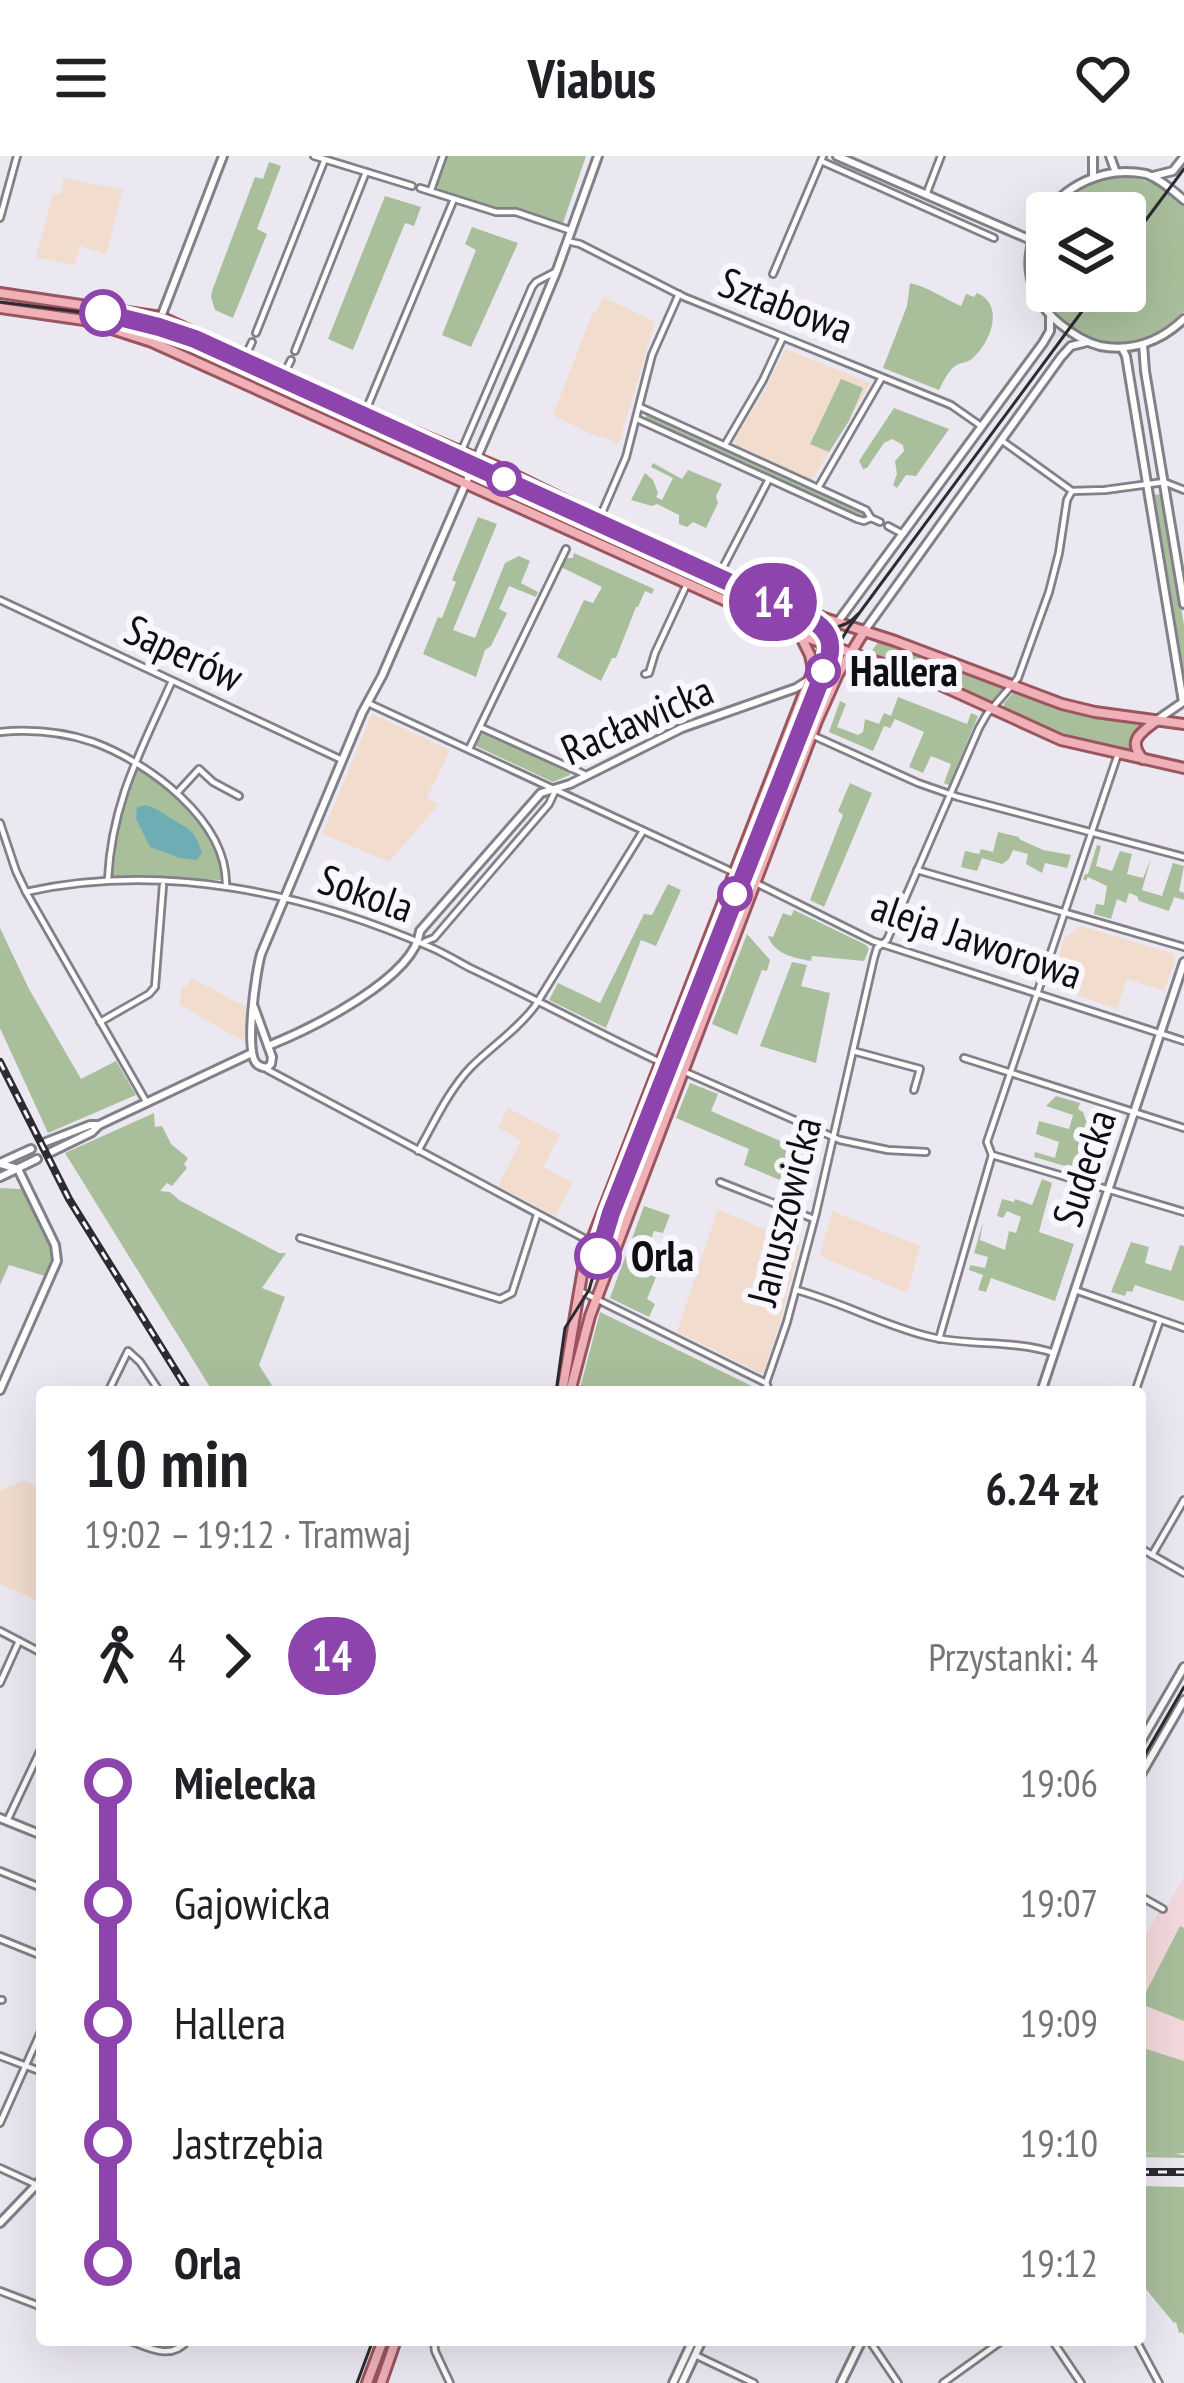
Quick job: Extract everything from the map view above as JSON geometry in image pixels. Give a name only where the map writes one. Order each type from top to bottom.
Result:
[{"type":"main road","points":[[0,293],[161,317],[837,622],[1095,712],[1184,724]]},
{"type":"main road","points":[[0,308],[84,320],[152,342],[466,483],[572,536],[799,634],[927,679],[1061,740],[1184,768]]},
{"type":"main road","points":[[567,1386],[579,1287],[591,1242],[811,675],[837,622]]},
{"type":"main road","points":[[568,1386],[596,1300],[812,735],[832,686],[865,630]]},
{"type":"main road","points":[[799,634],[810,656],[811,675]]},
{"type":"main road","points":[[1143,760],[1134,742],[1157,720]]},
{"type":"main road","points":[[367,2383],[381,2346]]},
{"type":"main road","points":[[381,2383],[394,2346]]},
{"type":"street","points":[[0,218],[16,156]]},
{"type":"street","points":[[152,342],[223,156]]},
{"type":"street","points":[[314,156],[412,186]]},
{"type":"street","points":[[431,191],[443,156]]},
{"type":"street","points":[[591,1242],[311,1096],[257,1064],[252,1053],[257,1035],[256,970],[284,896],[556,271],[598,156]]},
{"type":"street","points":[[837,156],[1026,238]]},
{"type":"street","points":[[926,195],[941,156]]},
{"type":"street","points":[[1093,156],[1094,174]]},
{"type":"street","points":[[1110,156],[1115,170]]},
{"type":"street","points":[[1060,192],[1094,174],[1115,170],[1168,174],[1184,157]]},
{"type":"street","points":[[256,333],[325,159]]},
{"type":"street","points":[[773,274],[822,159],[994,238]]},
{"type":"street","points":[[295,351],[365,172]]},
{"type":"street","points":[[1151,176],[1184,200]]},
{"type":"street","points":[[420,188],[571,230]]},
{"type":"street","points":[[365,411],[454,199]]},
{"type":"street","name":"Sztabowa","points":[[567,241],[679,294],[951,405],[981,426]]},
{"type":"street","points":[[461,452],[532,287],[556,271]]},
{"type":"street","points":[[599,517],[625,460],[652,356],[679,294]]},
{"type":"street","points":[[1047,312],[1087,342]]},
{"type":"street","points":[[837,622],[1049,334],[1049,315]]},
{"type":"street","points":[[865,630],[1067,350],[1087,342],[1121,348],[1142,344],[1184,319]]},
{"type":"street","points":[[725,445],[783,337]]},
{"type":"street","points":[[246,355],[252,342]]},
{"type":"street","points":[[1142,344],[1184,604]]},
{"type":"street","points":[[1121,348],[1184,702],[1157,720]]},
{"type":"street","points":[[284,374],[291,360]]},
{"type":"street","points":[[818,488],[881,377]]},
{"type":"street","points":[[640,407],[866,511],[880,523]]},
{"type":"street","points":[[637,418],[857,519],[871,518]]},
{"type":"street","points":[[1001,440],[1072,491],[1164,482],[1184,490]]},
{"type":"street","points":[[720,572],[769,479]]},
{"type":"street","name":"Januszowicka","points":[[766,1383],[814,1220],[874,958],[979,728],[1013,686],[1048,594],[1072,491]]},
{"type":"street","points":[[888,526],[902,533]]},
{"type":"street","points":[[469,749],[566,549]]},
{"type":"street","points":[[645,674],[687,584]]},
{"type":"street","name":"Saperów","points":[[0,600],[342,760]]},
{"type":"street","name":"Racławicka","points":[[419,943],[420,931],[543,792],[677,730],[789,690],[811,675]]},
{"type":"street","points":[[108,882],[115,819],[172,681]]},
{"type":"street","name":"aleja Jaworowa","points":[[368,703],[884,944],[1184,1041]]},
{"type":"street","points":[[480,727],[586,776]]},
{"type":"street","points":[[0,732],[75,737],[135,763],[177,793],[202,821],[225,868],[226,887]]},
{"type":"street","points":[[812,735],[950,794],[1184,857]]},
{"type":"street","points":[[939,1339],[992,1155],[987,1142],[1118,754]]},
{"type":"street","points":[[177,793],[199,769],[239,796]]},
{"type":"street","name":"Racławicka","points":[[268,1046],[352,1004],[375,988],[419,943],[434,938],[549,804],[556,789]]},
{"type":"street","points":[[0,823],[26,892],[147,1103]]},
{"type":"street","points":[[418,1151],[458,1082],[523,1022],[538,1001],[643,831]]},
{"type":"street","points":[[917,870],[1184,947]]},
{"type":"street","name":"Sokola","points":[[26,892],[108,882],[164,882],[284,896],[419,943],[660,1062]]},
{"type":"street","points":[[100,1022],[155,987],[164,882]]},
{"type":"street","name":"Sudecka","points":[[1043,1386],[1184,962]]},
{"type":"street","points":[[257,1035],[285,1078]]},
{"type":"street","points":[[853,1051],[920,1069],[914,1090]]},
{"type":"street","points":[[51,1152],[252,1053]]},
{"type":"street","points":[[964,1058],[1184,1128]]},
{"type":"street","points":[[264,1068],[272,1061]]},
{"type":"street","points":[[683,1071],[842,1140],[888,1150],[926,1151]]},
{"type":"street","points":[[46,1142],[99,1125]]},
{"type":"street","points":[[0,1163],[30,1150],[18,1169]]},
{"type":"street","points":[[992,1155],[1184,1212]]},
{"type":"street","points":[[0,1177],[37,1159]]},
{"type":"street","points":[[0,1163],[18,1169],[58,1258],[0,1390]]},
{"type":"street","points":[[720,1182],[814,1220]]},
{"type":"street","points":[[300,1238],[497,1300],[512,1293],[537,1215]]},
{"type":"street","points":[[579,1287],[585,1295],[767,1386]]},
{"type":"street","points":[[796,1289],[939,1339],[1014,1344],[1054,1353]]},
{"type":"street","points":[[1075,1290],[1184,1328]]},
{"type":"street","points":[[1137,1386],[1160,1319]]},
{"type":"street","points":[[111,1386],[128,1351],[156,1386]]},
{"type":"street","points":[[1152,1555],[1184,1501]]},
{"type":"street","points":[[1146,1551],[1184,1573]]},
{"type":"street","points":[[0,1631],[36,1650]]},
{"type":"street","points":[[0,1683],[19,1641]]},
{"type":"street","points":[[1146,1733],[1184,1667]]},
{"type":"street","points":[[1146,1766],[1184,1700]]},
{"type":"street","points":[[36,1758],[4,1819],[36,1832]]},
{"type":"street","points":[[0,1871],[36,1886]]},
{"type":"street","points":[[1146,1900],[1162,1909]]},
{"type":"street","points":[[0,1939],[36,1954]]},
{"type":"street","points":[[0,2123],[36,2043]]},
{"type":"street","points":[[0,2056],[36,2070]]},
{"type":"street","points":[[0,2168],[36,2182]]},
{"type":"street","points":[[0,2223],[36,2187]]},
{"type":"street","points":[[0,2291],[36,2305]]},
{"type":"street","points":[[147,2346],[166,2352],[183,2346]]},
{"type":"street","points":[[434,2346],[450,2383]]},
{"type":"street","points":[[673,2383],[695,2346]]},
{"type":"street","points":[[682,2383],[697,2346]]},
{"type":"street","points":[[841,2383],[863,2346]]},
{"type":"street","points":[[870,2346],[898,2383]]},
{"type":"street","points":[[943,2383],[995,2346]]},
{"type":"street","points":[[1056,2346],[1081,2383]]},
{"type":"street","points":[[1139,2346],[1159,2383]]},
{"type":"street","points":[[695,2356],[754,2383]]},
{"type":"street","points":[[1066,2383],[1076,2376]]},
{"type":"shaded area","points":[[64,178],[123,190],[106,254],[80,246],[75,265],[36,257],[53,194],[60,194]]},
{"type":"shaded area","points":[[603,297],[655,322],[619,443],[553,415]]},
{"type":"shaded area","points":[[785,349],[871,383],[812,480],[734,441]]},
{"type":"shaded area","points":[[372,714],[450,750],[427,798],[439,804],[389,862],[322,834]]},
{"type":"shaded area","points":[[1081,926],[1174,954],[1164,991],[1127,979],[1117,1009],[1049,986],[1065,937]]},
{"type":"shaded area","points":[[191,978],[246,1007],[243,1041],[180,1005],[182,986]]},
{"type":"shaded area","points":[[508,1108],[560,1135],[543,1167],[573,1183],[555,1216],[498,1186],[521,1141],[498,1127]]},
{"type":"shaded area","points":[[718,1209],[800,1245],[761,1373],[677,1332]]},
{"type":"shaded area","points":[[832,1211],[920,1246],[907,1293],[820,1256]]},
{"type":"shaded area","points":[[24,1480],[36,1486],[36,1600],[0,1584],[0,1491]]},
{"type":"shaded area","points":[[1184,1870],[1184,2061],[1146,2049],[1146,1935],[1183,1879]]},
{"type":"green space","points":[[447,156],[586,156],[562,226],[441,192],[437,186]]},
{"type":"green space","points":[[269,162],[281,166],[257,229],[267,234],[233,318],[215,310],[212,291],[255,177],[263,179]]},
{"type":"green space","points":[[1117,174],[1154,183],[1184,206],[1184,312],[1155,334],[1125,343],[1096,341],[1070,329],[1054,312],[1146,312],[1146,192],[1071,192],[1082,182]]},
{"type":"green space","points":[[385,196],[421,207],[414,226],[405,223],[353,350],[328,339]]},
{"type":"green space","points":[[472,227],[518,243],[471,347],[442,335],[476,250],[465,244]]},
{"type":"green space","points":[[910,283],[961,306],[966,294],[974,297],[977,293],[991,306],[992,324],[985,343],[971,360],[952,368],[939,390],[883,368],[907,306]]},
{"type":"green space","points":[[841,379],[863,388],[829,452],[810,444]]},
{"type":"green space","points":[[894,408],[949,429],[916,476],[906,475],[897,488],[893,485],[895,461],[903,445],[892,439],[867,468],[859,461]]},
{"type":"green space","points":[[647,413],[869,516],[858,517],[645,419]]},
{"type":"green space","points":[[653,463],[682,479],[688,470],[722,484],[706,528],[693,522],[687,527],[679,524],[679,515],[657,504],[631,500],[645,473],[662,500],[673,478],[651,467]]},
{"type":"green space","points":[[1162,494],[1184,625],[1184,682],[1152,495]]},
{"type":"green space","points":[[478,517],[497,524],[453,630],[475,638],[505,563],[519,556],[530,561],[521,583],[538,592],[536,597],[509,586],[499,609],[507,613],[485,650],[476,677],[423,654],[438,617],[442,618]]},
{"type":"green space","points":[[574,553],[654,589],[652,594],[645,591],[601,681],[557,657],[584,600],[593,603],[602,587],[561,567]]},
{"type":"green space","points":[[878,642],[1003,688],[988,701],[869,655]]},
{"type":"green space","points":[[1013,693],[1085,715],[1146,723],[1132,738],[1133,753],[1114,749],[1052,731],[1004,709]]},
{"type":"green space","points":[[898,697],[967,724],[971,713],[978,716],[949,785],[944,783],[951,764],[931,756],[923,773],[909,767],[924,732],[895,719],[890,728],[884,726],[873,751],[829,732],[840,701],[846,704],[837,727],[858,735],[865,719],[879,724],[884,713],[891,716]]},
{"type":"green space","points":[[484,732],[570,775],[553,782],[478,747],[475,744]]},
{"type":"green space","points":[[138,769],[167,788],[206,831],[215,847],[221,880],[114,878],[111,874],[122,809]]},
{"type":"green space","points":[[850,783],[872,793],[824,907],[810,900],[843,815],[838,811]]},
{"type":"green space","points":[[998,832],[1043,850],[1071,855],[1067,868],[1045,863],[1042,873],[1026,864],[1028,854],[1013,850],[1002,864],[982,858],[977,871],[961,867],[965,851],[993,852]]},
{"type":"green space","points":[[1097,845],[1101,846],[1096,866],[1112,871],[1120,851],[1132,854],[1127,874],[1143,878],[1151,858],[1142,890],[1162,896],[1173,863],[1184,866],[1179,891],[1184,900],[1174,897],[1169,911],[1129,893],[1126,903],[1117,899],[1111,919],[1094,914],[1096,904],[1104,905],[1107,886],[1083,879]]},
{"type":"green space","points":[[668,884],[681,890],[656,946],[641,940],[606,1028],[549,1000],[558,983],[600,1003],[644,914],[652,915]]},
{"type":"green space","points":[[794,910],[866,945],[864,961],[812,956],[811,961],[780,951],[768,936],[773,937],[783,913],[791,916]]},
{"type":"green space","points":[[0,928],[81,1079],[116,1061],[136,1095],[48,1133],[0,1028]]},
{"type":"green space","points":[[747,934],[770,960],[737,1035],[712,1024]]},
{"type":"green space","points":[[792,962],[807,965],[801,986],[830,993],[816,1063],[760,1046]]},
{"type":"green space","points":[[690,1083],[718,1094],[711,1111],[808,1153],[799,1188],[744,1165],[749,1149],[676,1118]]},
{"type":"green space","points":[[1056,1096],[1080,1103],[1078,1109],[1099,1134],[1100,1139],[1093,1141],[1094,1150],[1086,1152],[1089,1173],[1034,1157],[1035,1152],[1055,1158],[1059,1142],[1036,1134],[1039,1121],[1069,1129],[1073,1115],[1046,1106]]},
{"type":"green space","points":[[154,1113],[155,1127],[162,1126],[171,1144],[188,1158],[187,1168],[172,1186],[167,1183],[160,1191],[286,1253],[262,1288],[285,1297],[259,1365],[272,1386],[209,1386],[65,1153]]},
{"type":"green space","points":[[1042,1179],[1052,1183],[1039,1232],[1074,1244],[1055,1301],[991,1278],[986,1292],[978,1290],[983,1275],[969,1270],[970,1265],[985,1268],[988,1257],[974,1253],[983,1222],[980,1240],[1005,1250],[1009,1231],[1016,1233],[1021,1217],[1007,1211],[1003,1218],[997,1216],[1002,1199],[1032,1205]]},
{"type":"green space","points":[[0,1188],[22,1189],[41,1223],[53,1257],[45,1276],[9,1265],[0,1285]]},
{"type":"green space","points":[[644,1206],[670,1215],[663,1233],[654,1231],[646,1252],[651,1256],[648,1267],[658,1272],[647,1299],[655,1304],[649,1317],[610,1298]]},
{"type":"green space","points":[[1131,1242],[1149,1247],[1145,1263],[1171,1271],[1180,1245],[1184,1246],[1184,1301],[1135,1285],[1125,1296],[1111,1292]]},
{"type":"green space","points":[[600,1312],[752,1386],[581,1386]]},
{"type":"green space","points":[[1180,1926],[1184,1928],[1184,2021],[1146,2006],[1146,1992]]},
{"type":"green space","points":[[1146,2049],[1184,2061],[1184,2153],[1174,2154],[1184,2158],[1146,2157],[1146,2153],[1157,2154],[1146,2153]]},
{"type":"green space","points":[[1146,2186],[1184,2187],[1184,2335],[1146,2289]]},
{"type":"water","points":[[146,805],[193,833],[202,853],[197,860],[150,847],[136,819],[137,807]]},
{"type":"tram line","points":[[1146,220],[1184,169]]},
{"type":"tram line","points":[[0,302],[88,313],[177,335],[818,625],[840,626],[858,614]]},
{"type":"tram line","points":[[557,1386],[565,1328],[589,1290],[611,1213],[823,671],[849,627],[1082,312]]},
{"type":"tram line","name":"14","points":[[103,313],[195,339],[812,620],[828,634],[827,664],[598,1256]]},
{"type":"tram line","points":[[1146,1753],[1184,1687]]},
{"type":"tram line","points":[[357,2383],[371,2346]]},
{"type":"railway","points":[[0,1062],[69,1199],[185,1386]]},
{"type":"railway","points":[[1146,2172],[1184,2172]]},
{"type":"place","name":"Hallera","points":[[823,671]]},
{"type":"place","name":"Orla","points":[[598,1256]]}]
